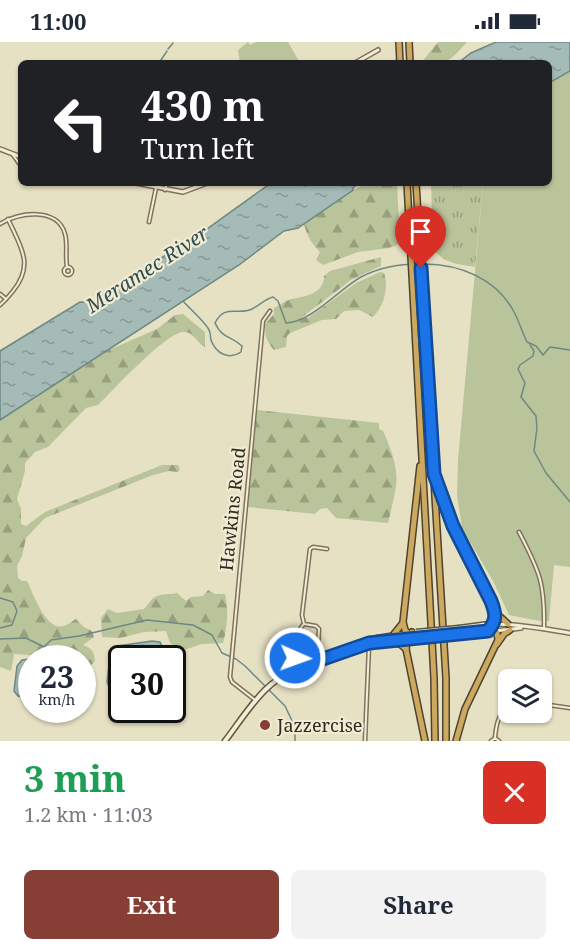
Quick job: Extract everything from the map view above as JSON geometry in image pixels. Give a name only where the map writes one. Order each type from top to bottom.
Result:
[{"type":"highway","points":[[399,42],[400,60]]},
{"type":"highway","points":[[409,42],[410,60]]},
{"type":"highway","points":[[407,186],[434,678],[435,741]]},
{"type":"highway","points":[[416,186],[446,687],[446,741]]},
{"type":"highway","points":[[394,634],[403,622],[422,452]]},
{"type":"highway","points":[[434,474],[453,526],[496,613],[509,627],[495,648]]},
{"type":"highway","points":[[456,741],[465,709],[498,640],[492,627],[496,613]]},
{"type":"highway","points":[[403,622],[412,635],[406,649],[425,741]]},
{"type":"highway","points":[[388,641],[400,644],[406,649]]},
{"type":"main road","points":[[369,643],[459,627],[492,627]]},
{"type":"main road","points":[[225,741],[256,701],[280,678],[300,667],[369,643],[377,638],[394,634],[459,634],[492,627]]},
{"type":"street","points":[[360,60],[378,50]]},
{"type":"street","points":[[0,148],[18,156]]},
{"type":"street","points":[[14,155],[18,161]]},
{"type":"street","points":[[148,186],[186,192],[200,186]]},
{"type":"street","points":[[165,190],[166,186]]},
{"type":"street","points":[[149,222],[156,188]]},
{"type":"street","points":[[0,224],[8,219],[42,214],[55,219],[63,228],[66,237],[67,267]]},
{"type":"street","points":[[0,305],[22,279],[25,267],[20,245],[8,219]]},
{"type":"street","points":[[0,294],[6,299]]},
{"type":"street","name":"Hawkins Road","points":[[256,701],[232,682],[230,677],[236,583],[263,321],[270,311]]},
{"type":"street","points":[[519,532],[543,583],[544,629]]},
{"type":"street","points":[[304,624],[302,615],[309,551],[313,547],[327,549]]},
{"type":"street","points":[[304,624],[316,626],[319,629],[318,647]]},
{"type":"street","points":[[300,667],[295,658],[296,642],[298,630],[304,624]]},
{"type":"street","points":[[492,627],[509,627]]},
{"type":"street","points":[[492,627],[523,627],[570,633]]},
{"type":"street","points":[[365,741],[369,643]]},
{"type":"street","points":[[552,705],[570,708]]},
{"type":"street","points":[[491,741],[495,738],[498,722]]},
{"type":"street","points":[[495,738],[499,741]]},
{"type":"green space","points":[[248,42],[250,45],[256,42],[288,42],[298,60],[240,60],[238,50]]},
{"type":"green space","points":[[438,42],[467,42],[448,60],[423,60]]},
{"type":"green space","points":[[570,71],[570,567],[554,565],[549,621],[540,621],[509,615],[493,581],[462,528],[457,495],[458,460],[483,186],[552,186],[552,81]]},
{"type":"green space","points":[[362,186],[397,186],[400,244],[389,248],[358,252],[323,265],[316,260],[320,252],[306,232],[304,224]]},
{"type":"green space","points":[[431,186],[483,186],[475,267],[452,263],[434,250],[427,249],[426,222],[432,215]]},
{"type":"green space","points":[[381,257],[381,266],[351,280],[301,318],[308,318],[356,283],[380,272],[384,273],[386,291],[380,308],[373,317],[359,310],[344,311],[336,319],[322,320],[290,333],[287,336],[286,347],[274,350],[269,344],[265,324],[274,314],[274,308],[288,300],[313,293],[321,287],[324,276],[330,271]]},
{"type":"green space","points":[[183,314],[205,332],[205,347],[190,333],[183,332],[175,335],[152,352],[98,405],[86,408],[48,447],[35,452],[25,463],[17,499],[21,509],[21,524],[26,526],[45,512],[162,465],[178,465],[180,469],[178,472],[169,471],[153,475],[45,518],[26,538],[17,566],[18,578],[27,581],[41,610],[51,623],[64,626],[76,619],[92,631],[94,637],[83,645],[18,645],[18,654],[14,654],[11,671],[0,667],[0,420],[109,350],[157,329],[175,315]]},
{"type":"green space","points":[[257,410],[379,423],[379,429],[383,431],[391,451],[397,479],[388,523],[336,518],[327,508],[320,509],[315,514],[248,507]]},
{"type":"green space","points":[[208,590],[215,594],[225,594],[227,618],[223,643],[202,644],[186,649],[186,645],[170,643],[166,631],[144,632],[120,638],[102,637],[101,618],[108,609],[117,613],[144,609],[152,599],[158,596],[177,593],[186,601],[191,597],[203,596]]},
{"type":"water","points":[[496,42],[570,42],[570,71],[552,81],[552,60],[462,60],[471,53]]},
{"type":"water","name":"Meramec River","points":[[267,186],[355,186],[353,190],[298,228],[284,231],[239,265],[0,420],[0,351],[80,302],[95,303],[104,293],[197,236]]},
{"type":"water","points":[[152,641],[160,642],[161,645],[124,645]]},
{"type":"water","points":[[18,665],[18,696],[14,691]]},
{"type":"waterway","points":[[168,49],[173,43]]},
{"type":"waterway","points":[[161,60],[167,51]]},
{"type":"waterway","points":[[183,301],[207,327],[216,349],[223,354],[232,355],[241,352],[242,346],[224,335],[215,323],[223,313],[247,311],[273,297],[278,301],[286,323],[296,321],[315,311],[361,277],[389,267],[419,264]]},
{"type":"waterway","points":[[424,264],[464,270],[488,282],[507,300],[527,342],[536,346],[543,355],[550,347],[570,350]]},
{"type":"waterway","points":[[530,345],[534,351],[533,356],[518,369],[525,383],[521,397],[536,416],[534,451],[546,473],[570,502]]},
{"type":"waterway","points":[[0,598],[13,602],[17,611],[12,625],[0,628]]},
{"type":"waterway","points":[[0,639],[26,638],[44,647],[51,640],[147,620],[193,625],[212,635],[222,653],[245,666],[285,706],[295,727],[295,741]]},
{"type":"place","name":"Jazzercise","points":[[265,725]]},
{"type":"route","points":[[295,658],[300,667],[369,643],[488,631],[496,619],[496,613],[485,587],[453,526],[434,474],[421,268]]}]
